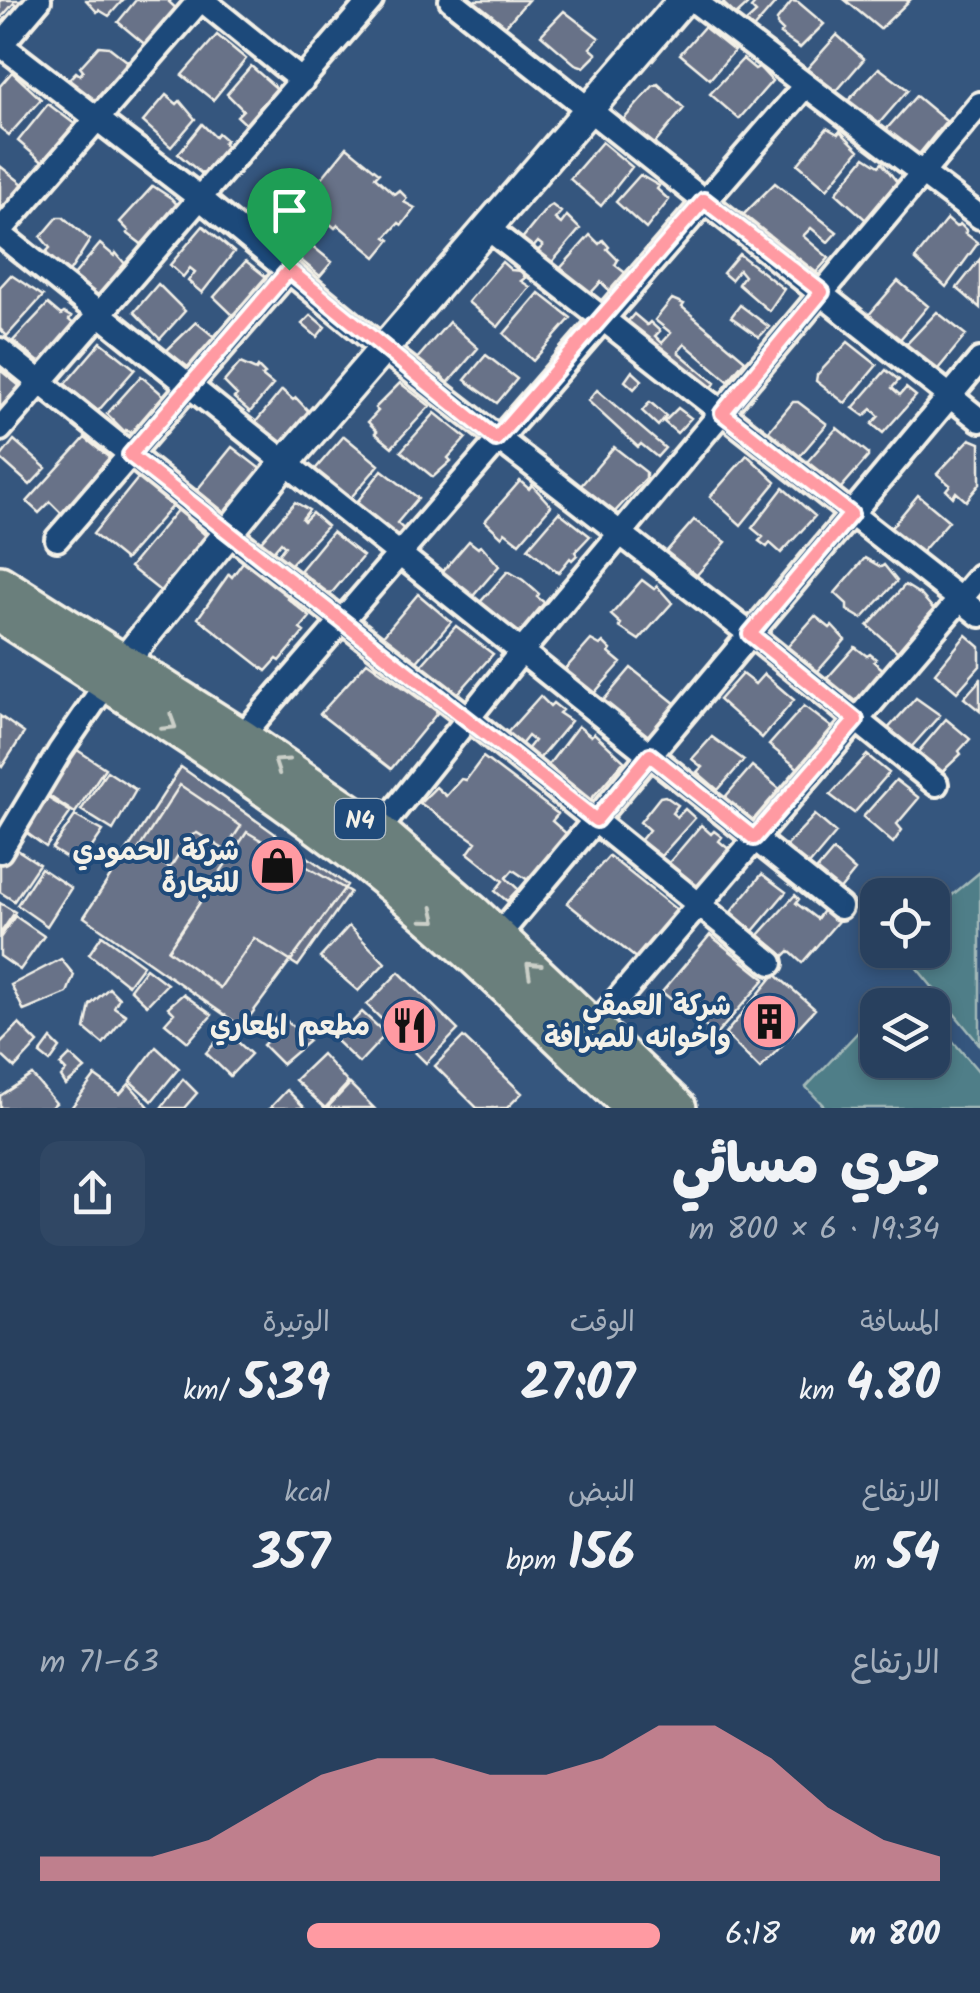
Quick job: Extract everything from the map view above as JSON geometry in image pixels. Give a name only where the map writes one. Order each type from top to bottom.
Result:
[{"type":"highway","name":"N4","points":[[0,584],[222,757],[357,856],[658,1105]]},
{"type":"highway","name":"N4","points":[[0,614],[241,737],[378,830],[594,1027],[658,1105]]},
{"type":"street","points":[[39,0],[0,45],[200,198],[496,439],[750,634],[936,784]]},
{"type":"street","points":[[302,81],[201,0],[0,233],[840,907]]},
{"type":"street","points":[[0,429],[370,0]]},
{"type":"street","points":[[450,0],[980,420]]},
{"type":"street","points":[[0,851],[60,751],[115,673],[285,463],[683,0]]},
{"type":"street","points":[[693,0],[980,218]]},
{"type":"street","points":[[241,737],[805,86]]},
{"type":"street","points":[[378,830],[521,652],[980,104]]},
{"type":"street","points":[[486,227],[980,615]]},
{"type":"street","points":[[57,539],[289,270]]},
{"type":"street","points":[[0,350],[468,718],[770,963]]},
{"type":"street","points":[[498,936],[980,360]]},
{"type":"street","points":[[594,1027],[980,576]]},
{"type":"green space","points":[[980,872],[980,1045],[950,1008],[950,988],[933,988],[917,968],[950,968],[950,897]]},
{"type":"green space","points":[[860,1030],[860,1078],[950,1078],[950,1038],[980,1073],[980,1108],[826,1108],[806,1087]]},
{"type":"building","points":[[0,0],[31,0],[24,11],[14,3],[0,19]]},
{"type":"building","points":[[86,0],[123,0],[109,16],[97,12]]},
{"type":"building","points":[[136,0],[171,0],[179,11],[148,47],[118,22]]},
{"type":"building","points":[[476,0],[528,0],[501,31],[470,7]]},
{"type":"building","points":[[746,0],[747,5],[736,15],[723,3]]},
{"type":"building","points":[[758,0],[778,0],[753,29],[746,22],[756,13],[751,8]]},
{"type":"building","points":[[845,0],[910,0],[880,29]]},
{"type":"building","points":[[792,1],[824,24],[800,48],[780,34],[783,31],[777,25]]},
{"type":"building","points":[[564,11],[599,38],[590,48],[597,54],[584,67],[541,35]]},
{"type":"building","points":[[704,27],[734,51],[710,79],[680,54]]},
{"type":"building","points":[[217,35],[246,59],[213,100],[182,75]]},
{"type":"building","points":[[837,35],[864,59],[834,94],[806,70]]},
{"type":"building","points":[[99,46],[109,47],[136,68],[98,111],[67,81],[76,72],[80,75],[80,67]]},
{"type":"building","points":[[743,59],[755,69],[759,67],[772,81],[739,119],[710,94]]},
{"type":"building","points":[[251,66],[282,93],[251,129],[237,116],[243,110],[227,94]]},
{"type":"building","points":[[879,68],[908,90],[875,128],[846,103]]},
{"type":"building","points":[[12,72],[41,99],[9,135],[0,128],[0,86]]},
{"type":"building","points":[[658,84],[684,108],[652,147],[624,125],[624,119]]},
{"type":"building","points":[[166,95],[177,104],[180,101],[195,119],[171,147],[143,122]]},
{"type":"building","points":[[916,96],[946,121],[915,159],[884,132]]},
{"type":"building","points":[[48,104],[80,128],[47,166],[18,141]]},
{"type":"building","points":[[202,124],[215,137],[218,133],[233,151],[208,179],[178,154]]},
{"type":"building","points":[[827,128],[838,134],[840,131],[859,150],[827,189],[798,164]]},
{"type":"building","points":[[602,142],[632,167],[601,206],[570,179]]},
{"type":"building","points":[[347,147],[379,173],[375,177],[394,194],[399,190],[407,198],[404,202],[415,208],[386,237],[390,240],[376,257],[303,201]]},
{"type":"building","points":[[865,157],[879,166],[882,163],[897,182],[866,220],[836,193]]},
{"type":"building","points":[[0,166],[28,188],[0,221]]},
{"type":"building","points":[[640,175],[659,186],[657,189],[669,200],[646,229],[616,202]]},
{"type":"building","points":[[775,183],[837,232],[828,242],[811,228],[803,236],[829,258],[811,278],[739,219]]},
{"type":"building","points":[[153,186],[182,210],[148,249],[127,233],[120,222]]},
{"type":"building","points":[[552,205],[561,212],[555,219],[561,224],[567,216],[580,229],[548,267],[534,254],[543,246],[538,242],[531,250],[521,240]]},
{"type":"building","points":[[58,217],[90,240],[68,274],[37,261],[50,248],[41,237]]},
{"type":"building","points":[[947,219],[956,227],[960,224],[978,243],[946,287],[915,259]]},
{"type":"building","points":[[284,223],[332,262],[320,276],[272,236]]},
{"type":"building","points":[[203,226],[234,252],[202,293],[188,281],[195,272],[190,268],[183,277],[170,265]]},
{"type":"building","points":[[590,235],[599,244],[603,240],[618,260],[615,265],[628,275],[612,293],[601,282],[587,297],[558,271]]},
{"type":"building","points":[[100,244],[114,256],[116,253],[130,270],[96,309],[69,281]]},
{"type":"building","points":[[739,254],[784,289],[769,311],[738,284],[744,276],[739,270],[731,280],[723,273]]},
{"type":"building","points":[[980,259],[980,308],[957,288]]},
{"type":"building","points":[[246,261],[275,284],[241,323],[214,297]]},
{"type":"building","points":[[502,262],[511,270],[521,271],[525,278],[521,281],[530,287],[498,327],[468,302]]},
{"type":"building","points":[[11,275],[43,296],[7,336],[0,329],[0,287]]},
{"type":"building","points":[[898,281],[928,306],[897,343],[867,317]]},
{"type":"building","points":[[158,284],[185,311],[160,339],[134,312]]},
{"type":"building","points":[[539,293],[571,318],[533,361],[504,334]]},
{"type":"building","points":[[672,299],[684,304],[682,307],[745,360],[728,381],[685,344],[678,352],[715,383],[707,396],[624,326],[634,314],[660,331],[655,336],[662,343],[671,333],[655,320]]},
{"type":"building","points":[[48,304],[61,315],[71,317],[69,320],[78,328],[45,367],[13,341]]},
{"type":"building","points":[[740,305],[769,327],[759,337],[731,317]]},
{"type":"building","points":[[937,312],[966,335],[934,374],[903,348]]},
{"type":"building","points":[[311,315],[325,327],[317,337],[302,324]]},
{"type":"building","points":[[196,322],[223,344],[190,381],[161,356]]},
{"type":"building","points":[[449,322],[478,348],[448,383],[415,361]]},
{"type":"building","points":[[101,342],[135,369],[98,411],[65,384]]},
{"type":"building","points":[[848,342],[877,365],[845,403],[816,381],[817,375]]},
{"type":"building","points":[[486,355],[517,379],[497,403],[465,380]]},
{"type":"building","points":[[240,363],[256,370],[258,367],[273,385],[250,412],[224,382]]},
{"type":"building","points":[[0,370],[27,392],[0,424]]},
{"type":"building","points":[[886,370],[899,380],[892,388],[900,395],[906,388],[916,396],[883,433],[872,424],[879,416],[872,409],[864,416],[853,408]]},
{"type":"building","points":[[632,371],[642,380],[634,389],[625,381]]},
{"type":"building","points":[[141,376],[171,402],[139,439],[125,432],[107,414]]},
{"type":"building","points":[[400,383],[430,406],[392,447],[368,422],[378,411],[375,408]]},
{"type":"building","points":[[282,390],[313,416],[279,455],[250,429]]},
{"type":"building","points":[[597,390],[665,448],[657,457],[641,444],[638,447],[588,401]]},
{"type":"building","points":[[650,402],[666,416],[658,426],[642,411]]},
{"type":"building","points":[[793,402],[827,424],[792,465],[762,439]]},
{"type":"building","points":[[678,408],[691,418],[677,433],[664,422]]},
{"type":"building","points":[[435,413],[466,438],[448,458],[451,461],[433,477],[401,451]]},
{"type":"building","points":[[837,428],[868,457],[833,497],[799,471]]},
{"type":"building","points":[[344,436],[379,465],[341,509],[305,481]]},
{"type":"building","points":[[85,438],[117,464],[69,521],[50,502],[39,513],[27,502]]},
{"type":"building","points":[[970,439],[980,443],[980,484],[966,501],[956,492],[953,497],[946,490],[950,485],[937,474]]},
{"type":"building","points":[[14,440],[46,468],[30,485],[0,458]]},
{"type":"building","points":[[232,447],[267,474],[229,516],[197,490]]},
{"type":"building","points":[[614,447],[646,472],[646,478],[611,516],[578,489]]},
{"type":"building","points":[[747,455],[776,482],[741,525],[710,497]]},
{"type":"building","points":[[382,470],[418,498],[397,523],[411,536],[397,550],[350,511]]},
{"type":"building","points":[[139,477],[172,506],[125,560],[93,534]]},
{"type":"building","points":[[520,481],[529,489],[532,485],[551,506],[519,543],[505,532],[502,537],[485,521]]},
{"type":"building","points":[[783,488],[815,516],[781,553],[770,543],[767,547],[759,541],[763,537],[752,528]]},
{"type":"building","points":[[918,495],[949,521],[915,560],[886,534]]},
{"type":"building","points":[[295,502],[309,510],[304,521],[312,513],[327,526],[286,569],[274,560],[285,546],[281,542],[269,556],[258,545]]},
{"type":"building","points":[[183,503],[193,513],[187,519],[211,540],[164,594],[130,567]]},
{"type":"building","points":[[559,512],[590,536],[558,573],[528,548]]},
{"type":"building","points":[[694,520],[726,542],[688,585],[660,559]]},
{"type":"building","points":[[332,532],[363,556],[323,603],[294,578]]},
{"type":"building","points":[[469,541],[478,548],[481,545],[499,566],[467,603],[436,579]]},
{"type":"building","points":[[865,558],[884,565],[897,581],[862,619],[847,610],[847,604],[835,593]]},
{"type":"building","points":[[243,562],[289,595],[287,598],[310,617],[300,629],[304,632],[280,661],[277,659],[266,671],[198,618],[229,574],[232,577]]},
{"type":"building","points":[[508,571],[553,609],[520,647],[475,608]]},
{"type":"building","points":[[642,580],[654,589],[657,586],[672,603],[639,640],[619,627],[621,624],[611,615]]},
{"type":"building","points":[[905,585],[936,612],[899,653],[868,626]]},
{"type":"building","points":[[418,594],[451,622],[414,665],[381,638]]},
{"type":"building","points":[[815,616],[845,640],[812,678],[782,653]]},
{"type":"building","points":[[456,626],[493,654],[454,698],[418,669]]},
{"type":"building","points":[[966,635],[980,647],[980,666],[957,692],[935,673]]},
{"type":"building","points":[[591,640],[600,645],[603,642],[621,663],[589,699],[561,674]]},
{"type":"building","points":[[855,647],[867,656],[870,654],[885,671],[851,711],[822,684]]},
{"type":"building","points":[[367,662],[438,712],[391,769],[320,714]]},
{"type":"building","points":[[631,668],[676,704],[642,744],[597,708]]},
{"type":"building","points":[[742,674],[755,684],[764,674],[794,700],[762,738],[719,700]]},
{"type":"building","points":[[980,680],[980,711],[964,698]]},
{"type":"building","points":[[540,696],[571,721],[539,759],[526,751],[534,741],[528,736],[520,746],[507,733]]},
{"type":"building","points":[[916,698],[940,715],[907,752],[885,732]]},
{"type":"building","points":[[804,706],[834,729],[799,769],[769,745]]},
{"type":"building","points":[[0,716],[24,733],[2,767],[0,765]]},
{"type":"building","points":[[946,719],[970,739],[959,751],[961,754],[938,776],[913,758]]},
{"type":"building","points":[[578,726],[591,736],[594,733],[624,761],[585,806],[572,787],[546,768]]},
{"type":"building","points":[[712,737],[744,760],[718,790],[697,772],[702,767],[692,759]]},
{"type":"building","points":[[71,746],[105,768],[75,813],[43,792]]},
{"type":"building","points":[[867,755],[889,773],[854,813],[830,795]]},
{"type":"building","points":[[483,757],[558,814],[552,821],[568,835],[528,880],[513,870],[506,878],[518,889],[507,901],[495,891],[503,881],[468,853],[476,842],[420,803],[436,787],[446,796],[461,779],[466,780]]},
{"type":"building","points":[[752,766],[782,791],[749,829],[719,804]]},
{"type":"building","points":[[181,767],[347,885],[242,1027],[84,917]]},
{"type":"building","points":[[107,771],[136,790],[113,830],[81,810]]},
{"type":"building","points":[[896,780],[919,798],[897,824],[902,830],[893,843],[863,817]]},
{"type":"building","points":[[180,785],[241,826],[225,850],[197,833],[190,836],[170,868],[138,850]]},
{"type":"building","points":[[41,794],[71,812],[46,847],[20,828]]},
{"type":"building","points":[[665,796],[678,805],[672,813],[677,817],[685,809],[695,818],[661,856],[640,841],[649,830],[640,822]]},
{"type":"building","points":[[815,815],[836,833],[804,871],[783,849]]},
{"type":"building","points":[[75,816],[103,831],[79,866],[52,849]]},
{"type":"building","points":[[701,825],[722,837],[719,841],[731,851],[699,890],[667,865]]},
{"type":"building","points":[[247,832],[350,892],[298,966],[254,938],[220,988],[168,950]]},
{"type":"building","points":[[10,845],[39,864],[14,901],[0,892],[0,859]]},
{"type":"building","points":[[833,851],[855,871],[834,897],[811,877]]},
{"type":"building","points":[[609,856],[678,911],[637,959],[567,903]]},
{"type":"building","points":[[41,868],[71,888],[47,926],[17,905]]},
{"type":"building","points":[[762,874],[786,892],[753,931],[731,912]]},
{"type":"building","points":[[795,895],[799,899],[796,903],[817,919],[824,909],[839,920],[802,963],[789,951],[784,956],[759,935]]},
{"type":"building","points":[[0,903],[15,912],[0,934]]},
{"type":"building","points":[[15,916],[44,936],[20,970],[0,956],[0,938]]},
{"type":"building","points":[[349,926],[385,963],[358,991],[320,958]]},
{"type":"building","points":[[102,935],[143,965],[128,985],[89,954]]},
{"type":"building","points":[[710,935],[765,979],[716,1035],[662,992]]},
{"type":"building","points":[[61,959],[74,975],[67,993],[24,1011],[11,985]]},
{"type":"building","points":[[146,968],[167,984],[147,1005],[130,989]]},
{"type":"building","points":[[399,972],[458,1030],[426,1063],[367,1005]]},
{"type":"building","name":"شركة العمقي واخوانه للصرافة","points":[[775,974],[815,1009],[760,1069],[725,1034]]},
{"type":"building","points":[[109,988],[119,998],[114,1007],[126,1015],[103,1044],[85,1029],[90,1005]]},
{"type":"building","points":[[183,994],[212,1015],[188,1042],[165,1023],[174,1013],[168,1007]]},
{"type":"building","points":[[362,1012],[386,1034],[359,1063],[335,1040]]},
{"type":"building","points":[[280,1015],[309,1041],[282,1064],[263,1045],[275,1033],[269,1026]]},
{"type":"building","points":[[19,1024],[38,1043],[15,1068],[0,1054],[0,1043]]},
{"type":"building","points":[[226,1031],[251,1054],[230,1076],[206,1053]]},
{"type":"building","points":[[463,1037],[522,1093],[507,1108],[477,1108],[435,1066]]},
{"type":"building","points":[[51,1039],[60,1048],[50,1062],[40,1054]]},
{"type":"building","points":[[156,1047],[179,1068],[152,1101],[130,1081]]},
{"type":"building","points":[[322,1054],[348,1083],[325,1108],[295,1080]]},
{"type":"building","points":[[70,1055],[85,1069],[66,1085],[61,1077],[66,1071],[60,1065]]},
{"type":"building","points":[[32,1075],[56,1103],[50,1108],[0,1108],[0,1096]]},
{"type":"building","points":[[95,1076],[120,1094],[129,1084],[150,1108],[71,1108]]},
{"type":"building","points":[[183,1079],[197,1093],[184,1108],[161,1108]]},
{"type":"building","points":[[350,1084],[374,1108],[327,1108]]},
{"type":"building","points":[[287,1090],[305,1108],[270,1108]]},
{"type":"place","name":"شركة الحمودي للتجارة","points":[[278,866]]},
{"type":"place","name":"شركة العمقي واخوانه للصرافة","points":[[770,1021]]},
{"type":"place","name":"مطعم المعاري","points":[[409,1025]]},
{"type":"route","points":[[704,200],[822,292],[722,413],[851,514],[750,634],[856,720],[754,838],[650,755],[596,820],[130,455],[289,270],[496,439],[704,200]]}]
